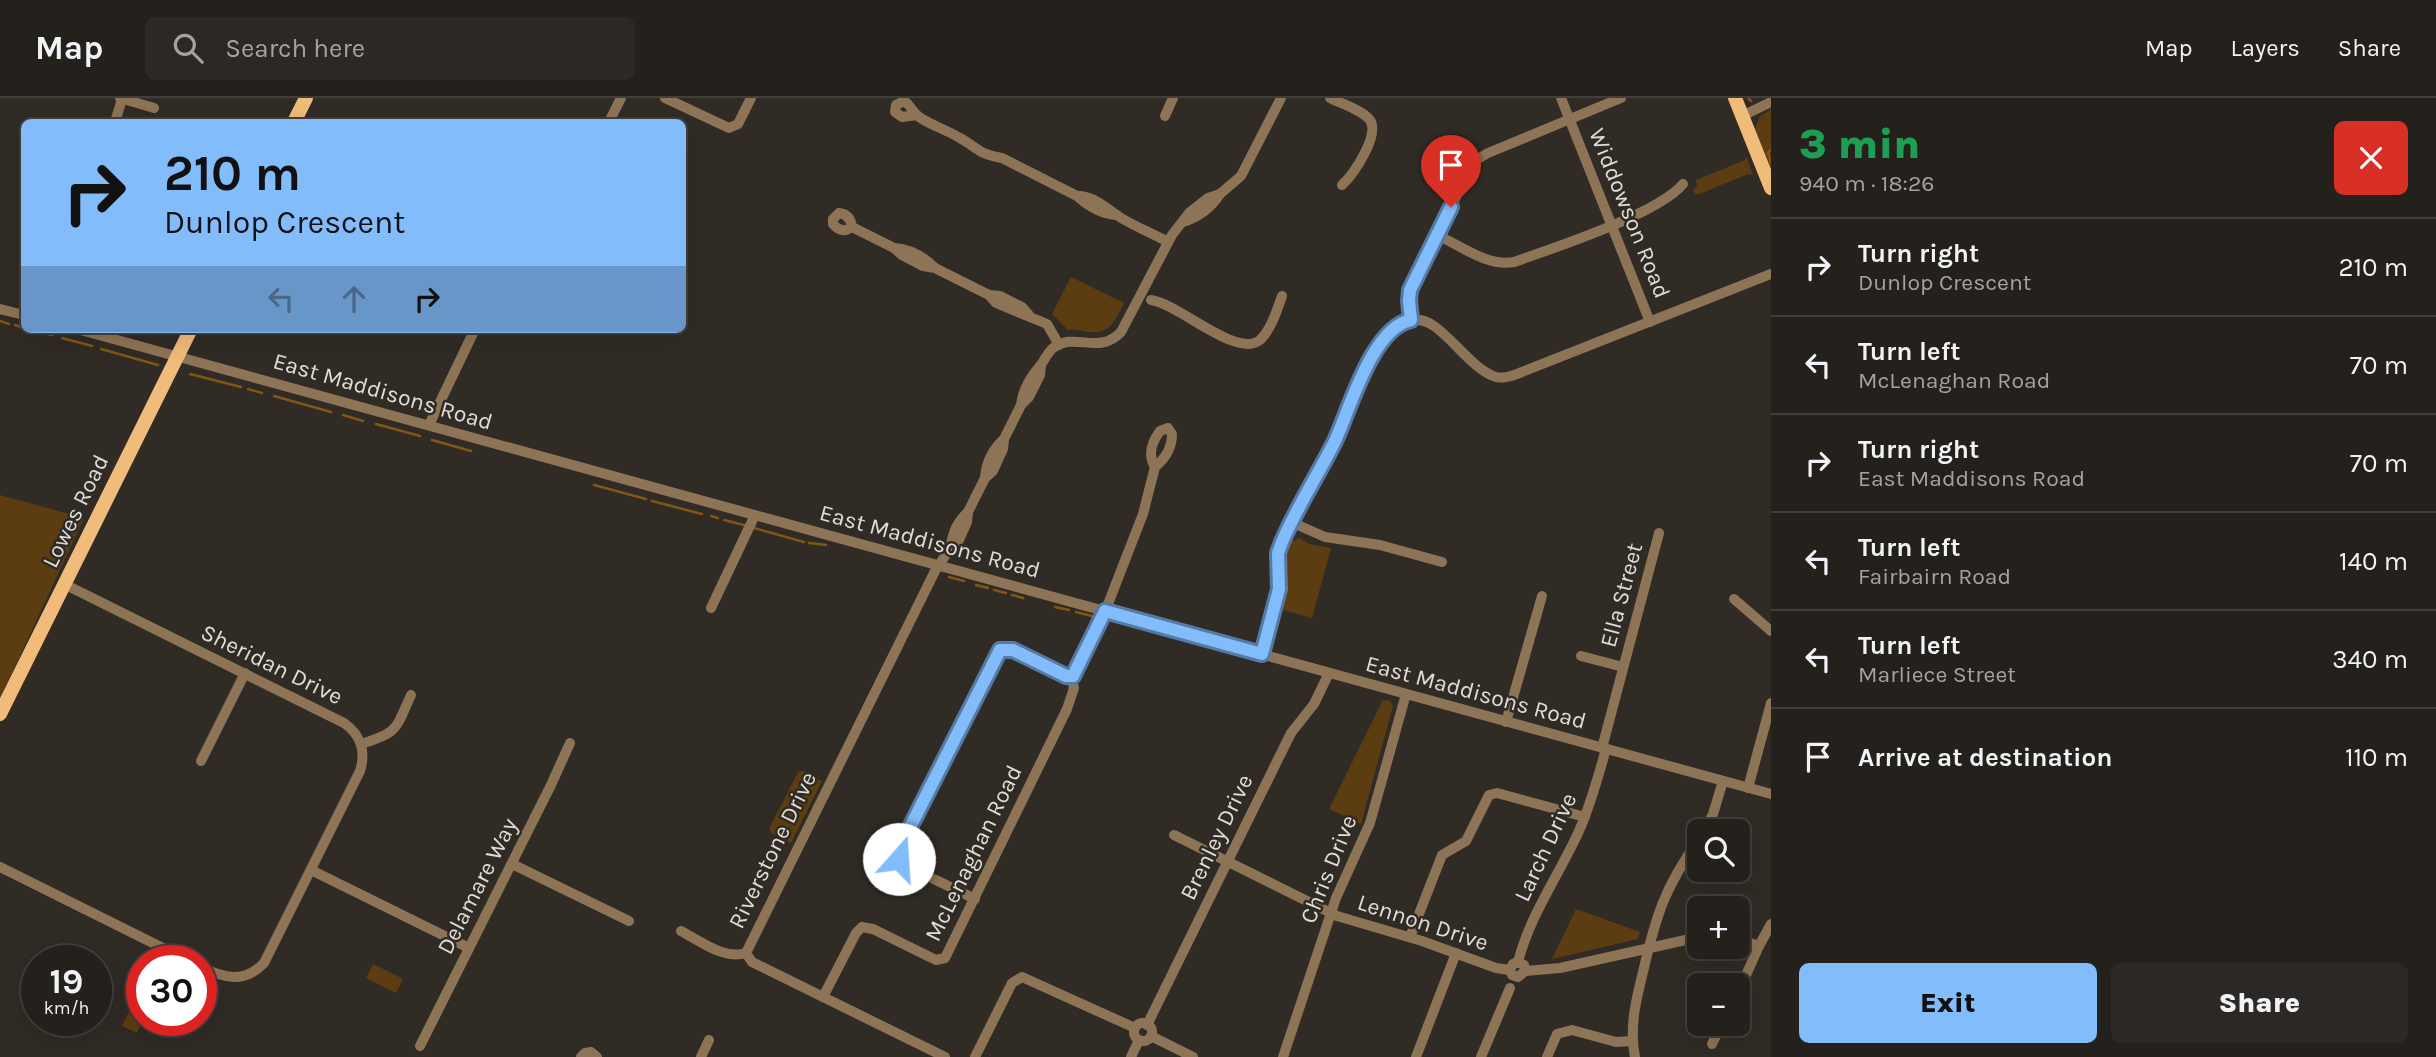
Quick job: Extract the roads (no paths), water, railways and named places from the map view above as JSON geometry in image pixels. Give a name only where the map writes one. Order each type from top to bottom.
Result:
[{"type":"main road","points":[[295,119],[306,98]]},
{"type":"main road","points":[[1735,98],[1771,188]]},
{"type":"main road","name":"Lowes Road","points":[[0,714],[189,333]]},
{"type":"street","points":[[116,119],[121,98],[154,108]]},
{"type":"street","points":[[610,119],[621,98]]},
{"type":"street","points":[[665,98],[729,128],[738,124],[751,98]]},
{"type":"street","points":[[1165,116],[1174,98]]},
{"type":"street","points":[[852,227],[894,248],[916,254],[926,259],[934,268],[989,295],[996,303],[1047,324],[1059,345],[1072,341],[1099,344],[1112,340],[1146,297],[1168,242],[1183,222],[1195,219],[1213,205],[1220,194],[1246,170],[1279,98]]},
{"type":"street","points":[[1330,98],[1365,116],[1372,124],[1371,136],[1359,166],[1342,185]]},
{"type":"street","name":"Widdowson Road","points":[[1560,98],[1650,322]]},
{"type":"street","points":[[1411,320],[1410,290],[1476,160],[1621,98]]},
{"type":"street","points":[[1742,116],[1771,102]]},
{"type":"street","points":[[917,115],[962,139],[971,147],[991,157],[1002,158],[1077,195],[1086,204],[1106,214],[1117,215],[1168,242]]},
{"type":"street","points":[[1437,235],[1490,261],[1508,263],[1611,225],[1664,200],[1683,184]]},
{"type":"street","points":[[1262,654],[1279,589],[1278,553],[1291,522],[1335,441],[1369,362],[1394,329],[1411,320],[1427,322],[1485,372],[1499,379],[1771,274]]},
{"type":"street","points":[[1146,297],[1162,301],[1185,313],[1192,320],[1240,344],[1252,344],[1264,335],[1282,296]]},
{"type":"street","points":[[0,309],[21,314]]},
{"type":"street","name":"East Maddisons Road","points":[[92,333],[1771,794]]},
{"type":"street","points":[[429,425],[473,333]]},
{"type":"street","name":"Riverstone Drive","points":[[945,1057],[752,962],[746,953],[939,565],[967,523],[968,512],[985,478],[993,471],[1003,449],[1004,439],[1021,405],[1029,397],[1040,376],[1041,365],[1049,352],[1059,345]]},
{"type":"street","name":"McLenaghan Road","points":[[823,997],[860,928],[868,927],[932,959],[942,960],[947,955],[1067,709],[1074,687],[1071,677],[1077,671],[1105,611],[1146,505],[1155,467]]},
{"type":"street","points":[[711,608],[755,515]]},
{"type":"street","points":[[1291,522],[1325,537],[1380,545],[1442,562]]},
{"type":"street","name":"Ella Street","points":[[1604,749],[1659,533]]},
{"type":"street","name":"Sheridan Drive","points":[[64,584],[344,723],[355,732],[361,744]]},
{"type":"street","points":[[1506,722],[1542,596]]},
{"type":"street","points":[[1734,599],[1771,631]]},
{"type":"street","points":[[975,899],[902,863],[898,856],[900,849],[998,652],[1004,649],[1013,650],[1071,677]]},
{"type":"street","name":"Ella Street","points":[[1581,656],[1623,667]]},
{"type":"street","name":"Brenley Drive","points":[[1131,1057],[1145,1034],[1291,733],[1314,704],[1329,673]]},
{"type":"street","points":[[201,761],[245,674]]},
{"type":"street","name":"Chris Drive","points":[[1283,1057],[1331,912],[1370,823],[1406,694]]},
{"type":"street","points":[[217,975],[232,978],[247,976],[260,968],[268,957],[360,771],[363,758],[361,744],[389,735],[396,729],[411,695]]},
{"type":"street","points":[[1748,788],[1771,703]]},
{"type":"street","name":"Delamare Way","points":[[420,1046],[570,743]]},
{"type":"street","name":"Larch Drive","points":[[1518,968],[1523,943],[1585,817],[1604,749]]},
{"type":"street","points":[[1710,819],[1723,781]]},
{"type":"street","points":[[1410,937],[1442,855],[1466,841],[1489,795],[1497,793],[1585,817]]},
{"type":"street","name":"Lennon Drive","points":[[1174,835],[1331,912],[1496,968],[1560,968],[1687,939]]},
{"type":"street","points":[[1635,1057],[1632,1041],[1636,999],[1654,923],[1668,889],[1687,858]]},
{"type":"street","points":[[512,863],[629,920]]},
{"type":"street","points":[[0,867],[157,945]]},
{"type":"street","points":[[311,870],[469,948]]},
{"type":"street","points":[[1747,973],[1771,924]]},
{"type":"street","points":[[681,931],[719,950],[734,955],[746,953]]},
{"type":"street","points":[[1750,943],[1759,946]]},
{"type":"street","points":[[1416,1057],[1456,953]]},
{"type":"street","points":[[975,1057],[1012,983],[1022,977],[1135,1028],[1139,1024],[1145,1034],[1193,1057]]},
{"type":"street","points":[[1481,1057],[1510,988]]},
{"type":"street","points":[[1547,1057],[1557,1034],[1566,1030],[1616,1042],[1632,1041]]},
{"type":"street","points":[[1712,1044],[1716,1036]]},
{"type":"street","points":[[701,1057],[709,1040]]},
{"type":"street","points":[[581,1057],[591,1052],[597,1057]]},
{"type":"waterway","points":[[1748,98],[1751,101]]},
{"type":"waterway","points":[[1771,149],[1768,153],[1771,163]]},
{"type":"waterway","points":[[0,321],[9,324]]},
{"type":"waterway","points":[[15,325],[21,327]]},
{"type":"waterway","points":[[43,333],[52,335]]},
{"type":"waterway","points":[[62,338],[92,346]]},
{"type":"waterway","points":[[101,349],[158,365]]},
{"type":"waterway","points":[[190,374],[241,387]]},
{"type":"waterway","points":[[248,389],[262,393]]},
{"type":"waterway","points":[[274,396],[331,412]]},
{"type":"waterway","points":[[343,415],[363,421]]},
{"type":"waterway","points":[[376,424],[420,436]]},
{"type":"waterway","points":[[432,440],[471,451]]},
{"type":"waterway","points":[[594,485],[646,499]]},
{"type":"waterway","points":[[652,501],[702,514]]},
{"type":"waterway","points":[[711,516],[718,518]]},
{"type":"waterway","points":[[724,520],[748,526]]},
{"type":"waterway","points":[[754,528],[804,542]]},
{"type":"waterway","points":[[809,543],[826,545]]},
{"type":"waterway","points":[[949,577],[964,581]]},
{"type":"waterway","points":[[976,585],[988,588]]},
{"type":"waterway","points":[[994,590],[1006,593]]},
{"type":"waterway","points":[[1012,595],[1023,598]]},
{"type":"waterway","points":[[1055,607],[1069,610]]},
{"type":"waterway","points":[[1076,612],[1092,616]]}]
